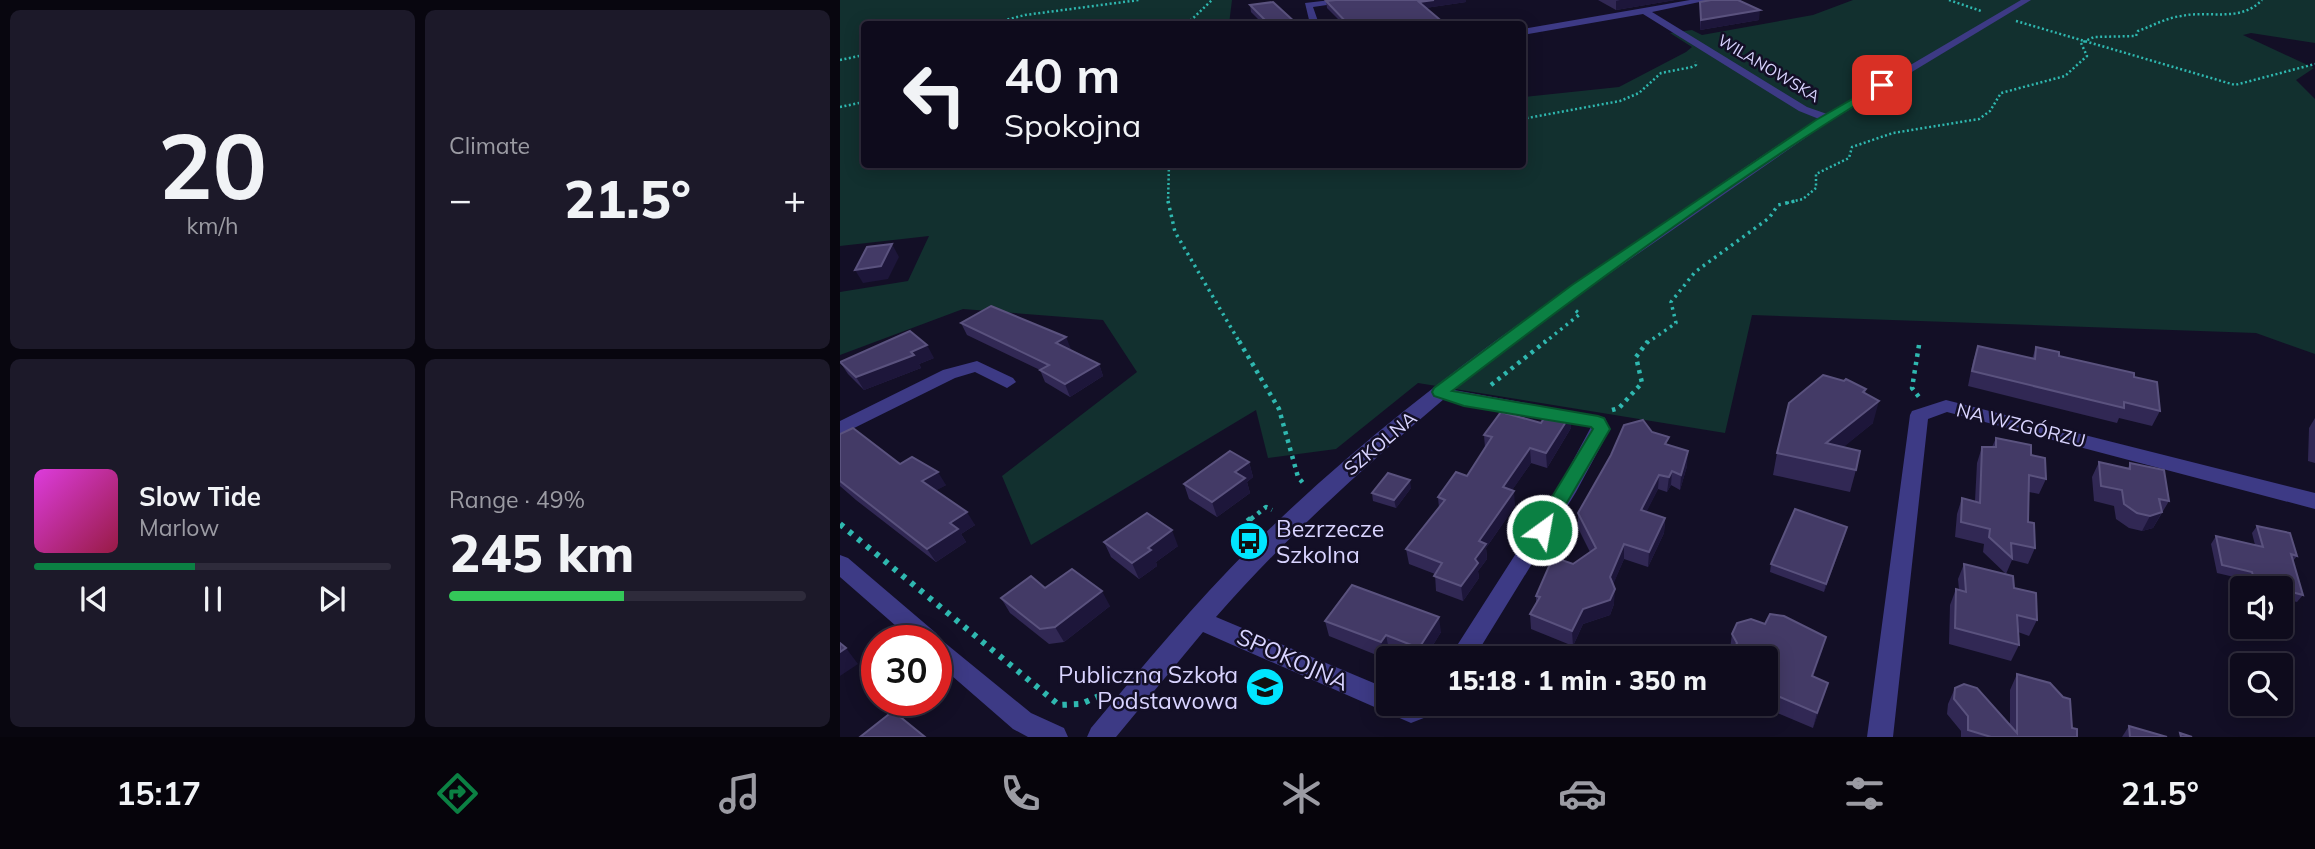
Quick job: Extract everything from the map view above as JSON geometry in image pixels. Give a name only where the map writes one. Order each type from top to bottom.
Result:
[{"type":"street","points":[[1313,21],[1308,5],[1357,0]]},
{"type":"street","points":[[1526,31],[1705,0]]},
{"type":"street","name":"SZKOLNA","points":[[1100,737],[1244,569],[1322,493],[1440,392],[1558,302],[1827,118],[2003,18],[2027,0]]},
{"type":"street","name":"WILANOWSKA","points":[[1646,12],[1803,109],[1827,118]]},
{"type":"street","points":[[840,429],[949,374],[978,366],[1007,382]]},
{"type":"street","points":[[1440,392],[1464,400],[1598,422],[1601,429],[1569,487],[1469,646]]},
{"type":"street","name":"NA WZGÓRZU","points":[[1880,737],[1919,415],[1946,406],[2315,501]]},
{"type":"street","points":[[840,564],[911,625]]},
{"type":"street","name":"SPOKOJNA","points":[[1198,620],[1239,635],[1376,696]]},
{"type":"street","points":[[952,661],[1022,721],[1055,737]]},
{"type":"path","points":[[1001,21],[1025,15],[1139,0]]},
{"type":"path","points":[[1189,21],[1212,0]]},
{"type":"path","points":[[1949,0],[2235,85],[2315,64]]},
{"type":"path","points":[[2083,41],[2094,37],[2136,36],[2138,31],[2182,15],[2239,13],[2258,5],[2262,0]]},
{"type":"path","points":[[2003,18],[2017,14]]},
{"type":"path","points":[[1578,419],[1619,408],[1642,383],[1636,357],[1650,339],[1676,323],[1671,302],[1680,285],[1747,232],[1772,218],[1778,205],[1803,199],[1816,188],[1816,174],[1849,158],[1852,148],[1863,142],[1893,133],[1979,119],[1990,111],[2001,93],[2065,76],[2087,56],[2082,49],[2083,41]]},
{"type":"path","points":[[1526,118],[1630,97],[1646,88],[1650,79],[1664,72],[1686,71],[1696,65],[1691,58],[1712,52]]},
{"type":"path","points":[[840,60],[861,56]]},
{"type":"path","points":[[840,107],[861,103]]},
{"type":"path","points":[[1169,168],[1168,207],[1175,232],[1279,408],[1298,477],[1322,493]]},
{"type":"path","points":[[1490,385],[1580,314],[1575,309],[1580,305]]},
{"type":"path","points":[[1919,345],[1912,388],[1931,411]]},
{"type":"path","points":[[1244,547],[1253,538],[1239,528],[1266,507],[1279,513],[1271,522]]},
{"type":"path","points":[[840,524],[1059,705],[1082,704],[1105,692]]},
{"type":"green space","points":[[840,0],[1232,0],[1229,21],[861,21],[861,168],[1526,168],[1526,97],[1619,87],[1692,47],[1670,33],[1692,30],[1702,35],[1813,15],[1853,0],[2315,0],[2315,43],[2251,33],[2243,35],[2314,68],[2296,80],[2315,99],[2315,354],[2256,333],[1752,315],[1725,433],[1418,383],[1336,449],[1268,458],[1256,410],[1031,545],[1002,476],[1137,372],[1103,320],[963,309],[840,355],[840,292],[908,281],[929,236],[840,246]]},
{"type":"building","points":[[1434,0],[1419,2],[1441,21],[1345,21],[1326,1]]},
{"type":"building","points":[[1738,0],[1760,10],[1701,20],[1700,2]]},
{"type":"building","points":[[1273,2],[1294,21],[1266,21],[1250,5]]},
{"type":"building","points":[[892,244],[881,266],[855,270],[867,247]]},
{"type":"building","points":[[991,306],[1066,337],[1056,343],[1099,364],[1065,384],[1040,370],[1049,365],[961,323]]},
{"type":"building","points":[[910,331],[927,345],[911,352],[914,355],[856,377],[840,362]]},
{"type":"building","points":[[1978,346],[2035,359],[2036,347],[2059,352],[2059,356],[2134,373],[2134,377],[2157,382],[2160,411],[2124,402],[2124,408],[1972,371]]},
{"type":"building","points":[[1823,375],[1844,381],[1846,379],[1866,389],[1863,392],[1879,401],[1826,443],[1860,451],[1856,470],[1777,453],[1789,403]]},
{"type":"building","points":[[1550,409],[1571,414],[1546,453],[1530,448],[1503,487],[1514,491],[1479,541],[1486,544],[1475,559],[1478,563],[1461,586],[1434,576],[1442,563],[1406,549],[1445,500],[1438,497],[1456,472],[1467,476],[1492,437],[1484,435],[1501,412],[1541,423]]},
{"type":"building","points":[[1643,420],[1652,432],[1669,437],[1665,444],[1688,451],[1681,475],[1672,471],[1669,477],[1659,475],[1641,510],[1665,518],[1649,552],[1624,544],[1610,577],[1615,589],[1610,600],[1583,609],[1572,631],[1530,614],[1540,597],[1536,596],[1553,557],[1573,564],[1596,548],[1578,513],[1611,455],[1624,425]]},
{"type":"building","points":[[853,428],[900,464],[912,457],[938,472],[922,481],[967,512],[950,523],[958,529],[927,549],[840,481],[840,434]]},
{"type":"building","points":[[1996,438],[2031,445],[2031,455],[2045,458],[2046,479],[2029,475],[2028,522],[2034,523],[2035,548],[2011,543],[2012,558],[1989,537],[1990,529],[1961,522],[1962,498],[1980,503],[1982,447],[1996,447]]},
{"type":"building","points":[[1230,451],[1249,462],[1235,472],[1245,478],[1212,502],[1184,484]]},
{"type":"building","points":[[2099,462],[2130,469],[2130,463],[2164,470],[2169,501],[2159,499],[2162,512],[2150,516],[2137,513],[2124,504],[2122,490],[2101,486]]},
{"type":"building","points":[[1388,473],[1410,480],[1394,500],[1372,493]]},
{"type":"building","points":[[1795,509],[1847,527],[1826,584],[1771,564]]},
{"type":"building","points":[[1147,513],[1172,530],[1132,563],[1104,542]]},
{"type":"building","points":[[2257,526],[2290,533],[2297,556],[2291,554],[2303,595],[2293,592],[2293,576],[2253,576],[2252,572],[2222,565],[2216,536],[2263,547]]},
{"type":"building","points":[[1964,564],[2013,576],[2014,588],[2036,593],[2037,620],[2017,615],[2019,645],[1955,628],[1956,589],[1966,592]]},
{"type":"building","points":[[1072,569],[1102,591],[1055,627],[1040,629],[1001,598],[1031,576],[1045,588]]},
{"type":"building","points":[[1352,585],[1439,617],[1420,646],[1386,635],[1381,642],[1325,621]]},
{"type":"building","points":[[1770,614],[1784,616],[1826,637],[1812,676],[1828,683],[1817,713],[1778,696],[1778,646],[1736,646],[1737,643],[1732,634],[1737,623],[1751,619],[1765,624]]},
{"type":"building","points":[[2017,674],[2050,683],[2063,697],[2070,699],[2072,728],[2077,729],[2077,737],[1991,737],[1968,730],[1968,716],[1954,699],[1955,688],[1964,684],[1977,688],[2017,733]]},
{"type":"building","points":[[887,716],[899,716],[925,737],[860,737]]},
{"type":"building","points":[[2129,726],[2167,737],[2130,737]]},
{"type":"place","name":"Bezrzecze Szkolna","points":[[1249,541]]},
{"type":"place","name":"Publiczna Szkoła Podstawowa","points":[[1265,687]]},
{"type":"route","points":[[1542,530],[1601,429],[1598,422],[1464,400],[1440,392],[1577,288],[1820,122],[1882,85]]}]
